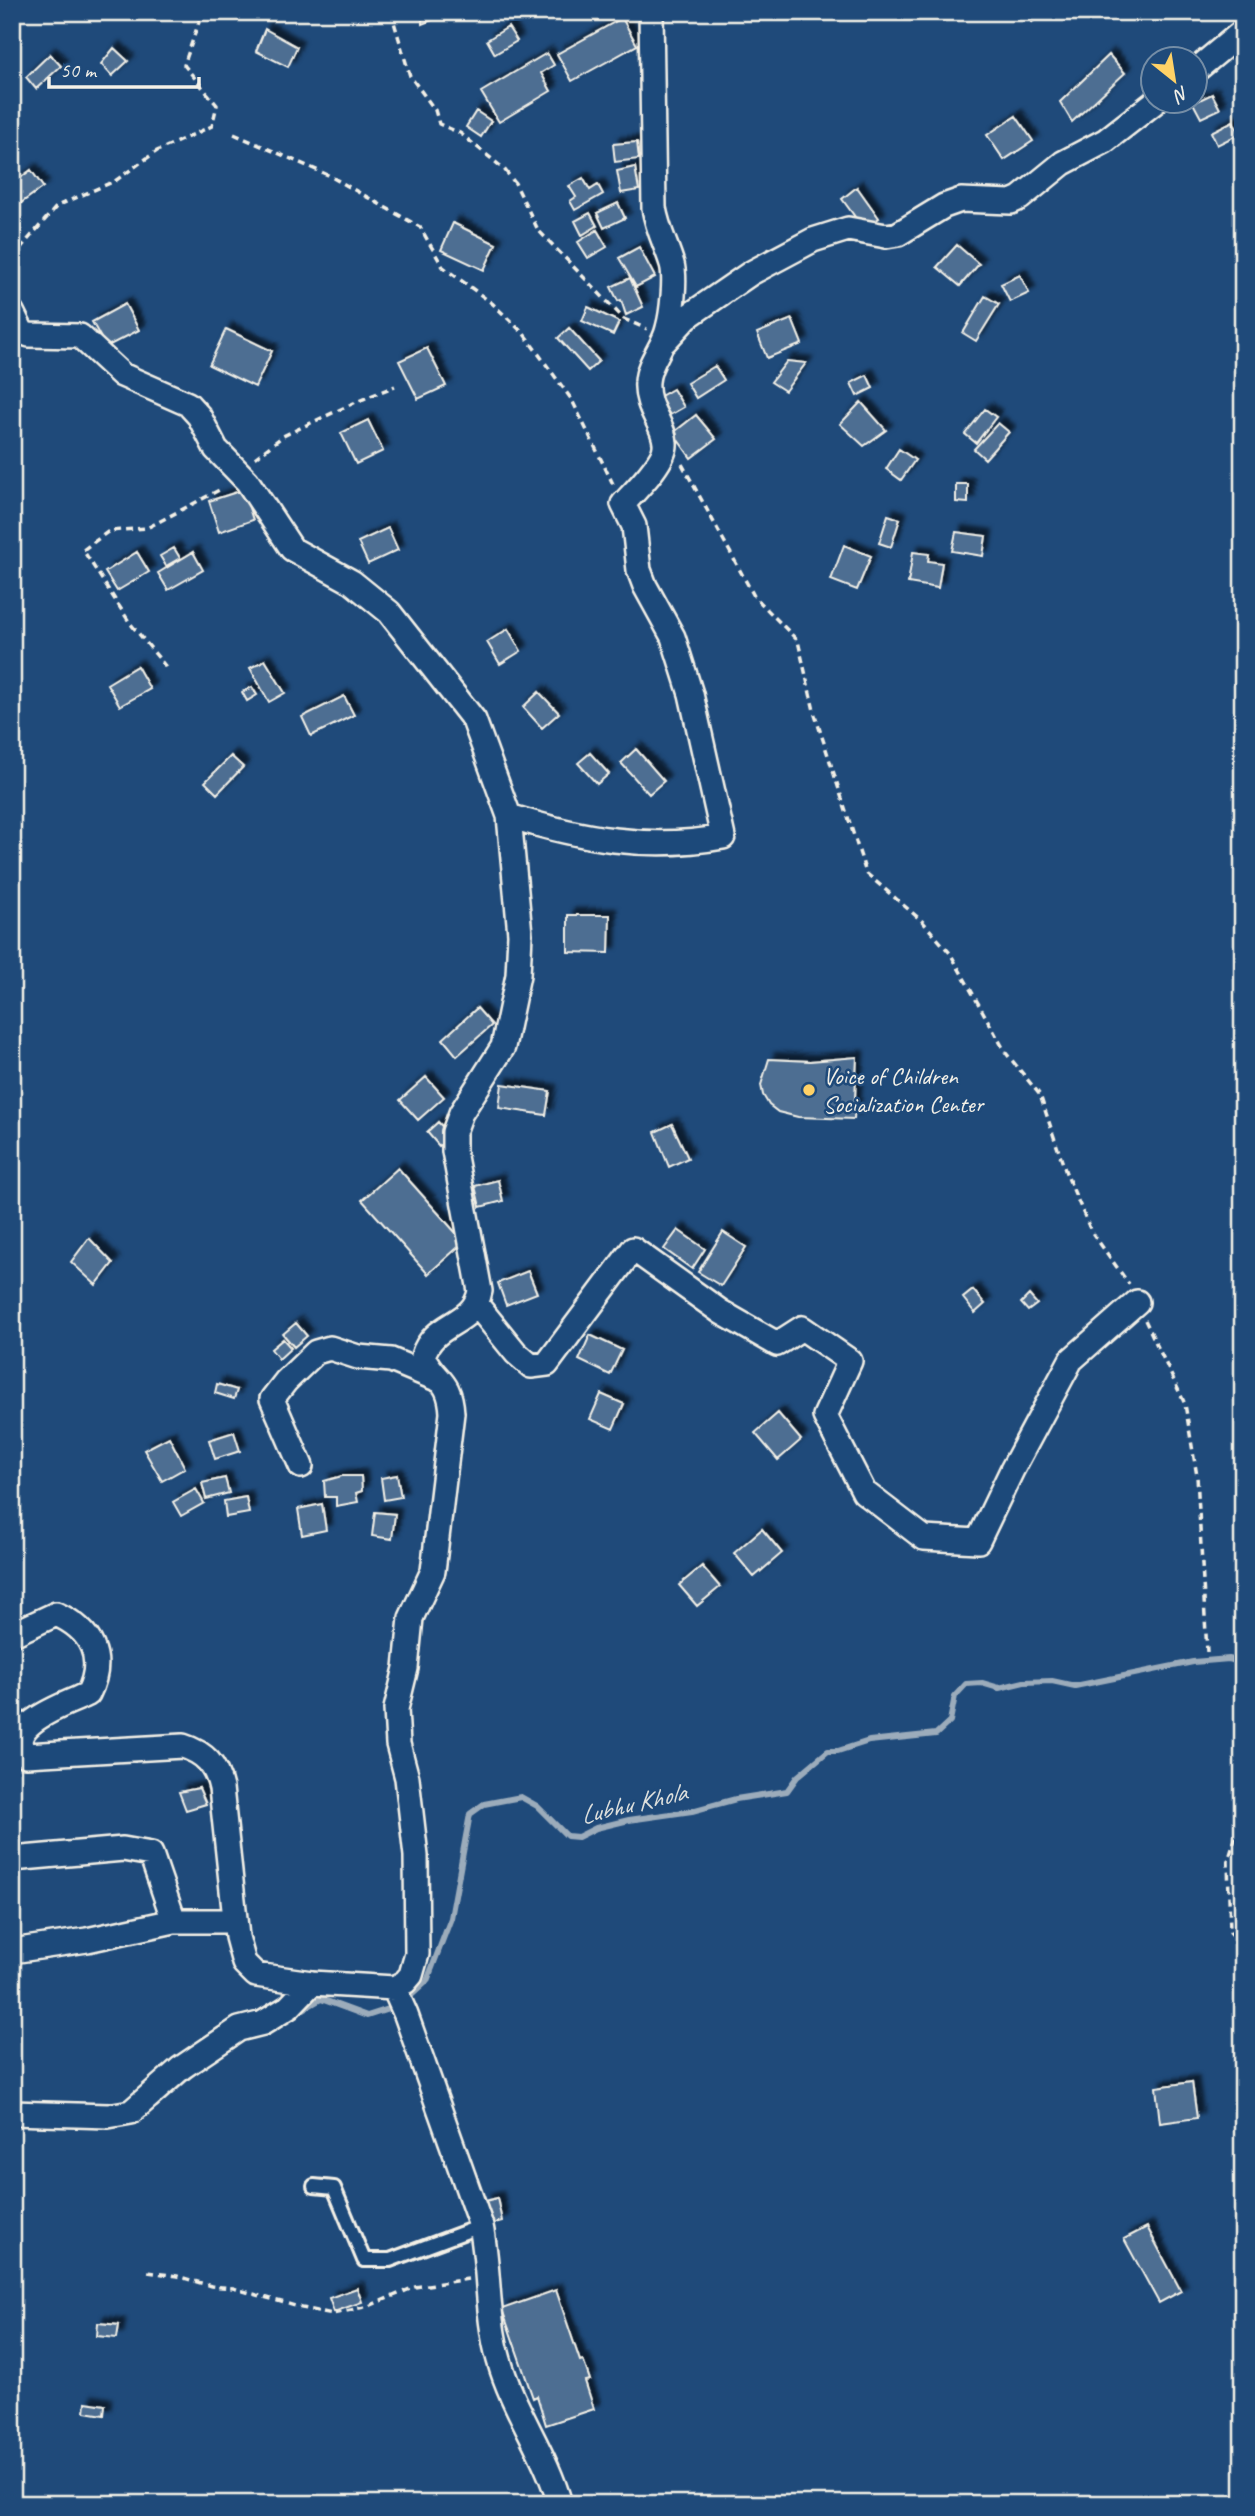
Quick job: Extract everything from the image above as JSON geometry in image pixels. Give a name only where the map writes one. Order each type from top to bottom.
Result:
[{"type":"street","points":[[509,816],[555,830],[605,840],[696,842],[723,837],[691,694],[673,637],[639,570],[635,526],[623,504],[645,481],[666,444],[648,400],[647,382],[651,365],[668,328],[673,274],[672,263],[657,229],[654,208],[651,12]]},
{"type":"street","points":[[1210,58],[1243,31]]},
{"type":"street","points":[[663,343],[687,317],[740,281],[813,240],[848,229],[886,236],[898,234],[944,206],[961,200],[1011,202],[1020,198],[1063,163],[1105,141],[1140,114]]},
{"type":"street","points":[[12,312],[22,332],[29,335],[80,337],[122,375],[188,404],[199,416],[216,449],[241,475],[292,549],[352,582],[389,612],[444,681],[474,720],[509,816],[520,934],[518,975],[503,1047],[461,1112],[454,1132],[454,1150],[480,1291],[477,1305],[470,1313],[439,1331],[426,1344],[423,1356],[428,1366],[445,1383],[451,1398],[451,1426],[441,1488],[433,1571],[411,1618],[406,1668],[396,1709],[398,1744],[407,1778],[416,1856],[417,1954],[399,2001],[481,2226],[487,2256],[488,2297],[499,2361],[524,2420],[543,2454],[560,2504]]},
{"type":"street","points":[[477,1305],[516,1353],[531,1366],[547,1364],[633,1249],[721,1312],[777,1344],[802,1328],[850,1361],[825,1416],[864,1492],[924,1538],[978,1541],[1012,1470],[1072,1360],[1137,1301]]},
{"type":"street","points":[[301,1466],[272,1399],[286,1381],[316,1353],[330,1348],[358,1357],[391,1360],[445,1383]]},
{"type":"street","points":[[12,1630],[15,1633],[56,1614],[71,1621],[84,1632],[93,1647],[97,1663],[95,1680],[89,1695],[29,1720],[19,1729],[16,1741],[19,1749],[26,1755],[183,1746],[204,1756],[212,1765],[221,1788],[235,1921],[244,1964],[256,1975],[312,1983],[399,2001]]},
{"type":"street","points":[[12,1859],[124,1849],[151,1854],[174,1921]]},
{"type":"street","points":[[12,1951],[87,1940],[174,1921],[235,1921]]},
{"type":"street","points":[[12,2113],[108,2116],[131,2112],[181,2068],[239,2029],[263,2023],[289,2007],[312,1983]]},
{"type":"lane","points":[[314,2186],[334,2188],[364,2260],[390,2260],[481,2226]]},
{"type":"path","points":[[12,258],[57,206],[115,181],[157,151],[212,126],[217,105],[184,65],[200,22],[199,12]]},
{"type":"path","points":[[391,12],[410,76],[435,110],[439,124],[460,134],[503,169],[515,183],[530,217],[546,239],[624,319],[651,331],[663,343]]},
{"type":"path","points":[[234,134],[328,175],[420,227],[443,267],[493,304],[524,334],[572,400],[617,492]]},
{"type":"path","points":[[166,667],[130,623],[83,550],[108,531],[147,528],[241,475],[284,436],[356,401],[395,386]]},
{"type":"path","points":[[677,456],[754,596],[798,641],[815,715],[866,873],[922,921],[950,953],[1006,1053],[1040,1096],[1066,1174],[1091,1231],[1127,1280],[1185,1404],[1198,1476],[1207,1652]]},
{"type":"path","points":[[1243,1814],[1228,1861],[1230,1931],[1243,1946]]},
{"type":"path","points":[[148,2272],[177,2276],[211,2286],[233,2288],[333,2314],[369,2306],[415,2287],[487,2274]]},
{"type":"building","points":[[422,12],[435,12],[437,18],[422,24]]},
{"type":"building","points":[[1025,12],[1046,12],[1032,22]]},
{"type":"building","points":[[622,18],[637,45],[572,81],[557,54]]},
{"type":"building","points":[[508,27],[517,41],[495,54],[487,40]]},
{"type":"building","points":[[265,29],[297,47],[288,67],[256,51]]},
{"type":"building","points":[[114,48],[128,61],[112,76],[101,64]]},
{"type":"building","points":[[547,53],[554,65],[541,73],[551,91],[499,122],[481,92]]},
{"type":"building","points":[[50,54],[61,66],[36,89],[26,77]]},
{"type":"building","points":[[1109,55],[1125,73],[1072,122],[1060,102]]},
{"type":"building","points":[[1212,94],[1220,109],[1210,114]]},
{"type":"building","points":[[476,111],[491,121],[481,137],[466,127]]},
{"type":"building","points":[[1016,116],[1033,141],[1004,160],[987,135]]},
{"type":"building","points":[[1233,121],[1239,134],[1217,145],[1211,132]]},
{"type":"building","points":[[637,142],[639,159],[615,162],[613,144]]},
{"type":"building","points":[[635,167],[639,190],[621,193],[617,171]]},
{"type":"building","points":[[31,170],[43,187],[21,203],[12,191],[12,184]]},
{"type":"building","points":[[583,178],[590,190],[598,185],[603,194],[575,210],[570,201],[576,197],[569,186]]},
{"type":"building","points":[[857,187],[879,218],[864,229],[842,199]]},
{"type":"building","points":[[618,203],[625,218],[604,228],[597,213]]},
{"type":"building","points":[[590,213],[597,226],[582,235],[575,221]]},
{"type":"building","points":[[453,223],[496,244],[484,270],[441,250]]},
{"type":"building","points":[[597,230],[607,247],[588,258],[578,242]]},
{"type":"building","points":[[957,245],[979,264],[960,286],[937,267]]},
{"type":"building","points":[[639,247],[655,277],[636,287],[619,258]]},
{"type":"building","points":[[1020,275],[1029,293],[1010,302],[1001,284]]},
{"type":"building","points":[[630,278],[643,307],[626,315],[621,300],[618,301],[611,287]]},
{"type":"building","points":[[985,296],[999,304],[976,341],[963,333]]},
{"type":"building","points":[[125,304],[139,330],[106,347],[92,322]]},
{"type":"building","points":[[588,307],[619,322],[613,335],[582,321]]},
{"type":"building","points":[[792,319],[802,344],[767,358],[757,333]]},
{"type":"building","points":[[569,328],[599,361],[588,371],[558,338]]},
{"type":"building","points":[[226,329],[272,351],[255,387],[209,365]]},
{"type":"building","points":[[427,348],[446,386],[418,399],[399,361]]},
{"type":"building","points":[[787,361],[806,363],[785,391],[771,382]]},
{"type":"building","points":[[715,366],[724,380],[696,398],[687,383]]},
{"type":"building","points":[[867,375],[873,388],[857,396],[851,383]]},
{"type":"building","points":[[673,389],[684,407],[670,415],[659,397]]},
{"type":"building","points":[[861,402],[886,430],[864,446],[840,424]]},
{"type":"building","points":[[985,409],[996,417],[976,443],[965,434]]},
{"type":"building","points":[[696,415],[716,439],[691,458],[673,433]]},
{"type":"building","points":[[368,420],[383,451],[356,464],[341,433]]},
{"type":"building","points":[[998,423],[1009,432],[985,459],[974,449]]},
{"type":"building","points":[[899,449],[915,460],[901,480],[886,469]]},
{"type":"building","points":[[956,484],[968,484],[968,503],[956,502]]},
{"type":"building","points":[[243,490],[253,520],[219,532],[209,501]]},
{"type":"building","points":[[888,515],[900,519],[891,547],[879,543]]},
{"type":"building","points":[[388,528],[398,550],[368,564],[358,542]]},
{"type":"building","points":[[956,532],[986,536],[983,556],[952,551]]},
{"type":"building","points":[[844,545],[871,556],[857,590],[831,580]]},
{"type":"building","points":[[174,548],[180,558],[166,566],[160,556]]},
{"type":"building","points":[[137,552],[149,572],[117,591],[105,572]]},
{"type":"building","points":[[193,552],[203,570],[168,590],[158,573]]},
{"type":"building","points":[[913,552],[929,554],[928,561],[942,563],[938,588],[908,583]]},
{"type":"building","points":[[508,629],[521,651],[500,664],[487,642]]},
{"type":"building","points":[[265,660],[285,693],[269,702],[250,668]]},
{"type":"building","points":[[137,666],[150,689],[120,706],[107,684]]},
{"type":"building","points":[[252,687],[257,695],[247,701],[242,692]]},
{"type":"building","points":[[539,692],[559,713],[542,728],[523,707]]},
{"type":"building","points":[[344,696],[354,715],[311,736],[302,717]]},
{"type":"building","points":[[636,749],[664,781],[649,794],[621,763]]},
{"type":"building","points":[[590,753],[609,774],[597,784],[578,763]]},
{"type":"building","points":[[231,756],[243,767],[217,794],[205,782]]},
{"type":"building","points":[[568,915],[610,915],[609,953],[568,952]]},
{"type":"building","points":[[477,1008],[492,1025],[457,1056],[443,1039]]},
{"type":"building","name":"Voice of Children Socialization Center","points":[[857,1057],[854,1119],[798,1117],[778,1112],[769,1105],[763,1095],[761,1085],[769,1059],[810,1061]]},
{"type":"building","points":[[426,1077],[444,1097],[418,1120],[400,1100]]},
{"type":"building","points":[[502,1084],[550,1091],[546,1115],[499,1108]]},
{"type":"building","points":[[438,1122],[451,1136],[439,1146],[427,1132]]},
{"type":"building","points":[[672,1124],[688,1158],[669,1167],[655,1132]]},
{"type":"building","points":[[398,1168],[464,1242],[428,1274],[362,1200]]},
{"type":"building","points":[[498,1180],[503,1201],[480,1207],[475,1186]]},
{"type":"building","points":[[678,1230],[705,1249],[692,1269],[664,1249]]},
{"type":"building","points":[[723,1232],[746,1247],[721,1286],[698,1272]]},
{"type":"building","points":[[89,1238],[113,1263],[96,1285],[71,1262]]},
{"type":"building","points":[[528,1271],[537,1293],[506,1305],[498,1283]]},
{"type":"building","points":[[973,1290],[985,1304],[975,1313],[963,1298]]},
{"type":"building","points":[[1029,1295],[1037,1304],[1028,1311],[1021,1303]]},
{"type":"building","points":[[296,1323],[307,1336],[294,1347],[283,1334]]},
{"type":"building","points":[[590,1335],[622,1350],[610,1375],[579,1360]]},
{"type":"building","points":[[283,1339],[291,1348],[279,1359],[271,1349]]},
{"type":"building","points":[[217,1384],[237,1390],[234,1399],[215,1393]]},
{"type":"building","points":[[601,1394],[624,1404],[613,1429],[590,1419]]},
{"type":"building","points":[[778,1413],[801,1440],[778,1460],[755,1433]]},
{"type":"building","points":[[234,1432],[240,1451],[215,1459],[209,1440]]},
{"type":"building","points":[[169,1437],[185,1468],[162,1481],[144,1450]]},
{"type":"building","points":[[397,1475],[401,1497],[384,1500],[381,1478]]},
{"type":"building","points":[[342,1476],[361,1476],[362,1491],[356,1493],[358,1502],[336,1506],[336,1497],[325,1497],[324,1481]]},
{"type":"building","points":[[225,1478],[229,1493],[206,1499],[202,1483]]},
{"type":"building","points":[[196,1489],[204,1503],[181,1516],[173,1502]]},
{"type":"building","points":[[246,1497],[249,1513],[226,1517],[224,1501]]},
{"type":"building","points":[[322,1504],[326,1530],[302,1535],[298,1509]]},
{"type":"building","points":[[375,1512],[395,1514],[392,1539],[372,1536]]},
{"type":"building","points":[[762,1529],[782,1553],[754,1577],[734,1553]]},
{"type":"building","points":[[702,1566],[720,1587],[697,1606],[679,1585]]},
{"type":"building","points":[[199,1788],[206,1804],[186,1810],[179,1792]]},
{"type":"building","points":[[1192,2082],[1197,2118],[1160,2123],[1156,2087]]},
{"type":"building","points":[[497,2198],[502,2221],[491,2224],[485,2201]]},
{"type":"building","points":[[1147,2227],[1181,2291],[1159,2303],[1124,2239]]},
{"type":"building","points":[[357,2288],[362,2302],[334,2312],[329,2298]]},
{"type":"building","points":[[556,2290],[580,2361],[583,2360],[590,2380],[585,2381],[594,2409],[546,2425],[537,2396],[533,2398],[502,2309]]},
{"type":"building","points":[[98,2323],[119,2325],[117,2338],[97,2336]]},
{"type":"building","points":[[86,2402],[105,2405],[104,2415],[85,2412]]},
{"type":"waterway","name":"Lubhu Khola","points":[[406,2000],[427,1981],[451,1918],[470,1814],[484,1804],[521,1797],[537,1806],[567,1836],[578,1837],[596,1828],[629,1820],[692,1811],[736,1799],[787,1791],[797,1777],[828,1751],[838,1751],[869,1741],[936,1734],[950,1721],[955,1696],[966,1684],[982,1683],[999,1688],[1024,1682],[1052,1681],[1075,1686],[1193,1662],[1229,1659],[1243,1663]]},
{"type":"waterway","name":"Lubhu Khola","points":[[295,2014],[321,1999],[367,2016],[398,2006]]},
{"type":"waterway","name":"Lubhu Khola","points":[[156,2105],[195,2071]]},
{"type":"place","name":"Voice of Children Socialization Center","points":[[809,1090]]}]
